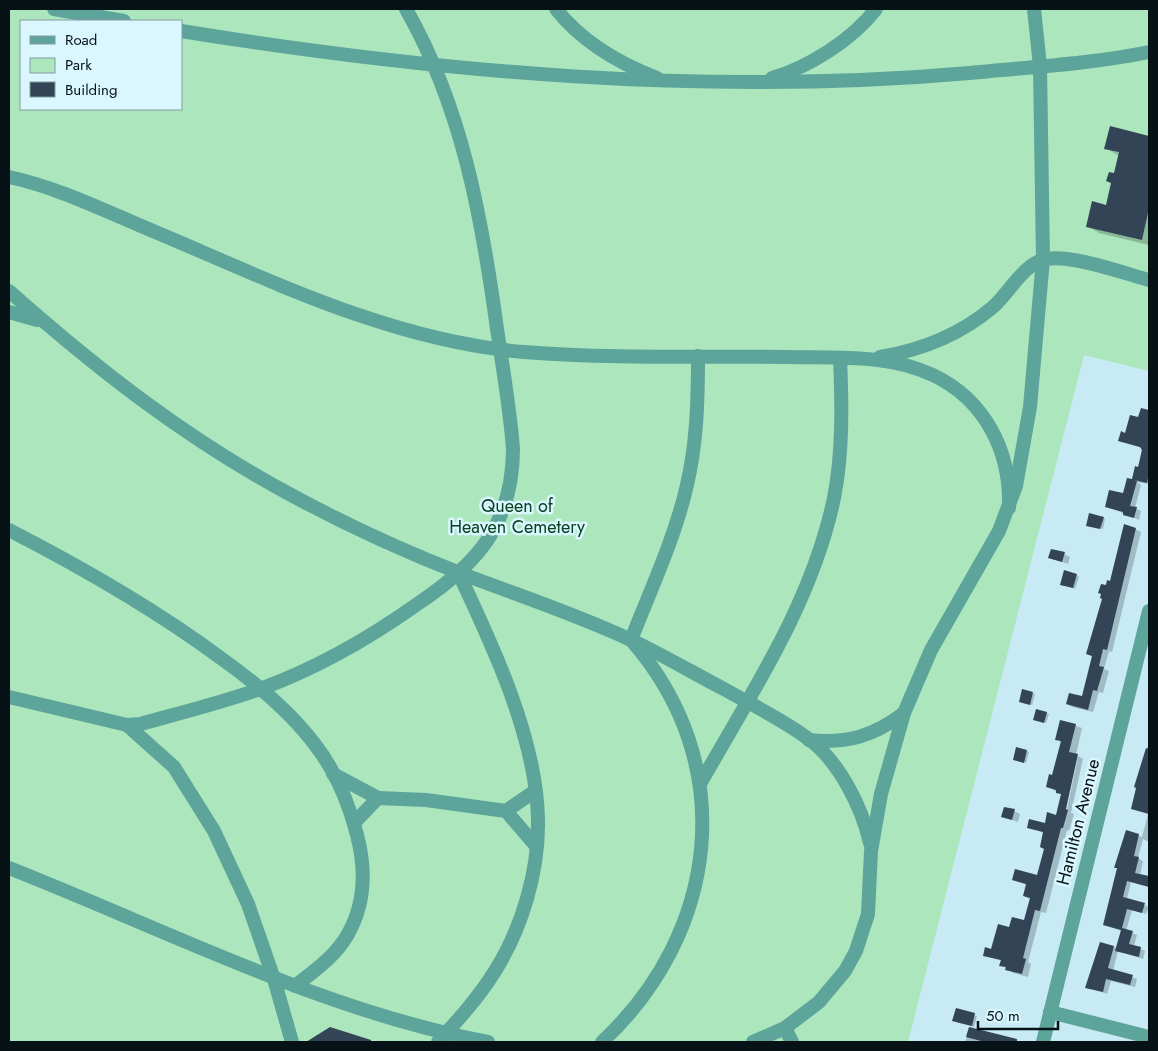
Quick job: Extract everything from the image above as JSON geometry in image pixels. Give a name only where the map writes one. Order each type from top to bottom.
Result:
[{"type":"street","points":[[54,9],[118,20]]},
{"type":"street","points":[[9,697],[127,725],[198,709],[260,689],[316,665],[361,640],[424,600],[482,549],[503,507],[511,478],[513,449],[500,350],[484,238],[458,131],[433,65],[406,9]]},
{"type":"street","points":[[556,9],[583,38],[607,54],[667,82]]},
{"type":"street","points":[[757,82],[785,74],[818,56],[855,31],[876,9]]},
{"type":"street","points":[[753,1042],[785,1028],[803,1016],[833,987],[856,951],[868,914],[871,849],[881,794],[904,713],[931,650],[986,556],[1009,508],[1022,461],[1030,407],[1043,259],[1040,66],[1034,9]]},
{"type":"street","points":[[182,31],[433,65],[558,76],[667,82],[902,79],[1040,66],[1149,52]]},
{"type":"street","points":[[9,177],[60,192],[363,317],[426,335],[500,350],[556,354],[872,359],[931,374],[964,395],[978,408],[996,436],[1006,465],[1009,484],[1009,508]]},
{"type":"street","points":[[872,359],[932,344],[966,328],[994,305],[1034,264],[1043,259],[1075,261],[1149,280]]},
{"type":"street","points":[[9,291],[103,373],[218,453],[293,496],[458,572],[567,613],[631,640],[746,702],[809,740],[829,760],[852,796],[868,834],[871,849]]},
{"type":"street","points":[[9,312],[45,323]]},
{"type":"street","points":[[631,640],[680,511],[686,488],[695,437],[698,356]]},
{"type":"street","points":[[700,784],[796,611],[807,588],[824,538],[834,496],[839,458],[841,421],[840,358]]},
{"type":"street","points":[[9,530],[88,572],[204,645],[284,709],[306,734],[333,774],[347,801],[362,856],[364,881],[362,903],[356,920],[336,951],[295,986]]},
{"type":"street","points":[[442,1038],[483,989],[507,949],[524,907],[536,846],[538,820],[535,791],[523,735],[499,663],[458,572]]},
{"type":"street","name":"Hamilton Avenue","points":[[1043,1042],[1149,611]]},
{"type":"street","points":[[602,1042],[653,985],[686,921],[693,898],[700,861],[700,784],[689,742],[670,697],[646,657],[631,640]]},
{"type":"street","points":[[809,740],[838,742],[863,738],[876,732],[904,713]]},
{"type":"street","points":[[127,725],[174,767],[199,805],[241,888],[274,979],[292,1042]]},
{"type":"street","points":[[333,774],[378,798],[461,804],[506,811],[536,846]]},
{"type":"street","points":[[506,811],[535,791]]},
{"type":"street","points":[[354,823],[378,798]]},
{"type":"street","points":[[9,868],[274,979],[442,1038],[488,1042]]},
{"type":"street","points":[[1050,1012],[1149,1037]]},
{"type":"street","points":[[785,1028],[792,1042]]},
{"type":"green space","name":"Queen of Heaven Cemetery","points":[[9,9],[1149,9],[1149,371],[1084,355],[908,1042],[9,1042]]},
{"type":"building","points":[[1110,126],[1149,136],[1149,208],[1142,240],[1086,227],[1092,201],[1106,205],[1111,183],[1106,181],[1109,172],[1114,173],[1119,152],[1104,149]]},
{"type":"building","points":[[1141,408],[1149,410],[1149,473],[1147,483],[1134,480],[1137,481],[1130,506],[1137,507],[1134,518],[1123,515],[1123,512],[1105,507],[1109,490],[1123,493],[1127,478],[1132,479],[1135,466],[1138,467],[1142,450],[1140,447],[1118,441],[1121,431],[1125,433],[1130,415],[1138,417]]},
{"type":"building","points":[[1089,513],[1104,517],[1100,529],[1086,526]]},
{"type":"building","points":[[1124,524],[1136,528],[1107,650],[1103,649],[1099,666],[1104,667],[1097,691],[1093,690],[1088,710],[1066,704],[1069,693],[1082,696],[1092,656],[1086,654],[1102,599],[1100,598],[1101,594],[1098,593],[1101,584],[1106,585],[1107,580],[1110,581]]},
{"type":"building","points":[[1051,549],[1065,552],[1062,562],[1048,558]]},
{"type":"building","points":[[1064,570],[1077,574],[1073,588],[1060,585]]},
{"type":"building","points":[[1022,689],[1033,692],[1030,705],[1019,702]]},
{"type":"building","points":[[1036,709],[1047,712],[1044,723],[1033,720]]},
{"type":"building","points":[[1060,720],[1076,724],[1069,752],[1078,754],[1066,809],[1068,810],[1063,828],[1061,828],[1040,911],[1035,910],[1023,958],[1026,959],[1022,974],[1005,970],[1006,967],[999,966],[1001,960],[983,956],[985,947],[991,949],[998,924],[1009,927],[1012,917],[1024,920],[1030,898],[1023,896],[1026,884],[1012,880],[1015,869],[1037,875],[1044,849],[1040,847],[1043,832],[1027,828],[1029,819],[1045,823],[1047,812],[1056,815],[1061,794],[1056,793],[1056,790],[1046,787],[1049,774],[1052,775],[1061,741],[1055,740]]},
{"type":"building","points":[[1016,747],[1027,750],[1024,763],[1013,760]]},
{"type":"building","points":[[1146,748],[1149,749],[1149,814],[1131,809],[1136,788],[1134,787]]},
{"type":"building","points":[[1004,807],[1015,809],[1012,820],[1001,817]]},
{"type":"building","points":[[1126,830],[1139,834],[1134,856],[1139,857],[1135,873],[1149,876],[1149,887],[1127,881],[1123,897],[1145,903],[1142,913],[1127,909],[1122,928],[1133,931],[1129,944],[1141,947],[1139,957],[1115,951],[1121,930],[1103,925],[1117,868],[1114,868]]},
{"type":"building","points":[[1100,942],[1114,946],[1108,968],[1133,975],[1130,985],[1106,979],[1103,992],[1085,988]]},
{"type":"building","points":[[956,1008],[975,1013],[972,1026],[952,1021]]},
{"type":"building","points":[[330,1027],[371,1040],[371,1042],[306,1042]]},
{"type":"building","points":[[969,1027],[1017,1039],[1017,1042],[985,1042],[966,1037]]}]
